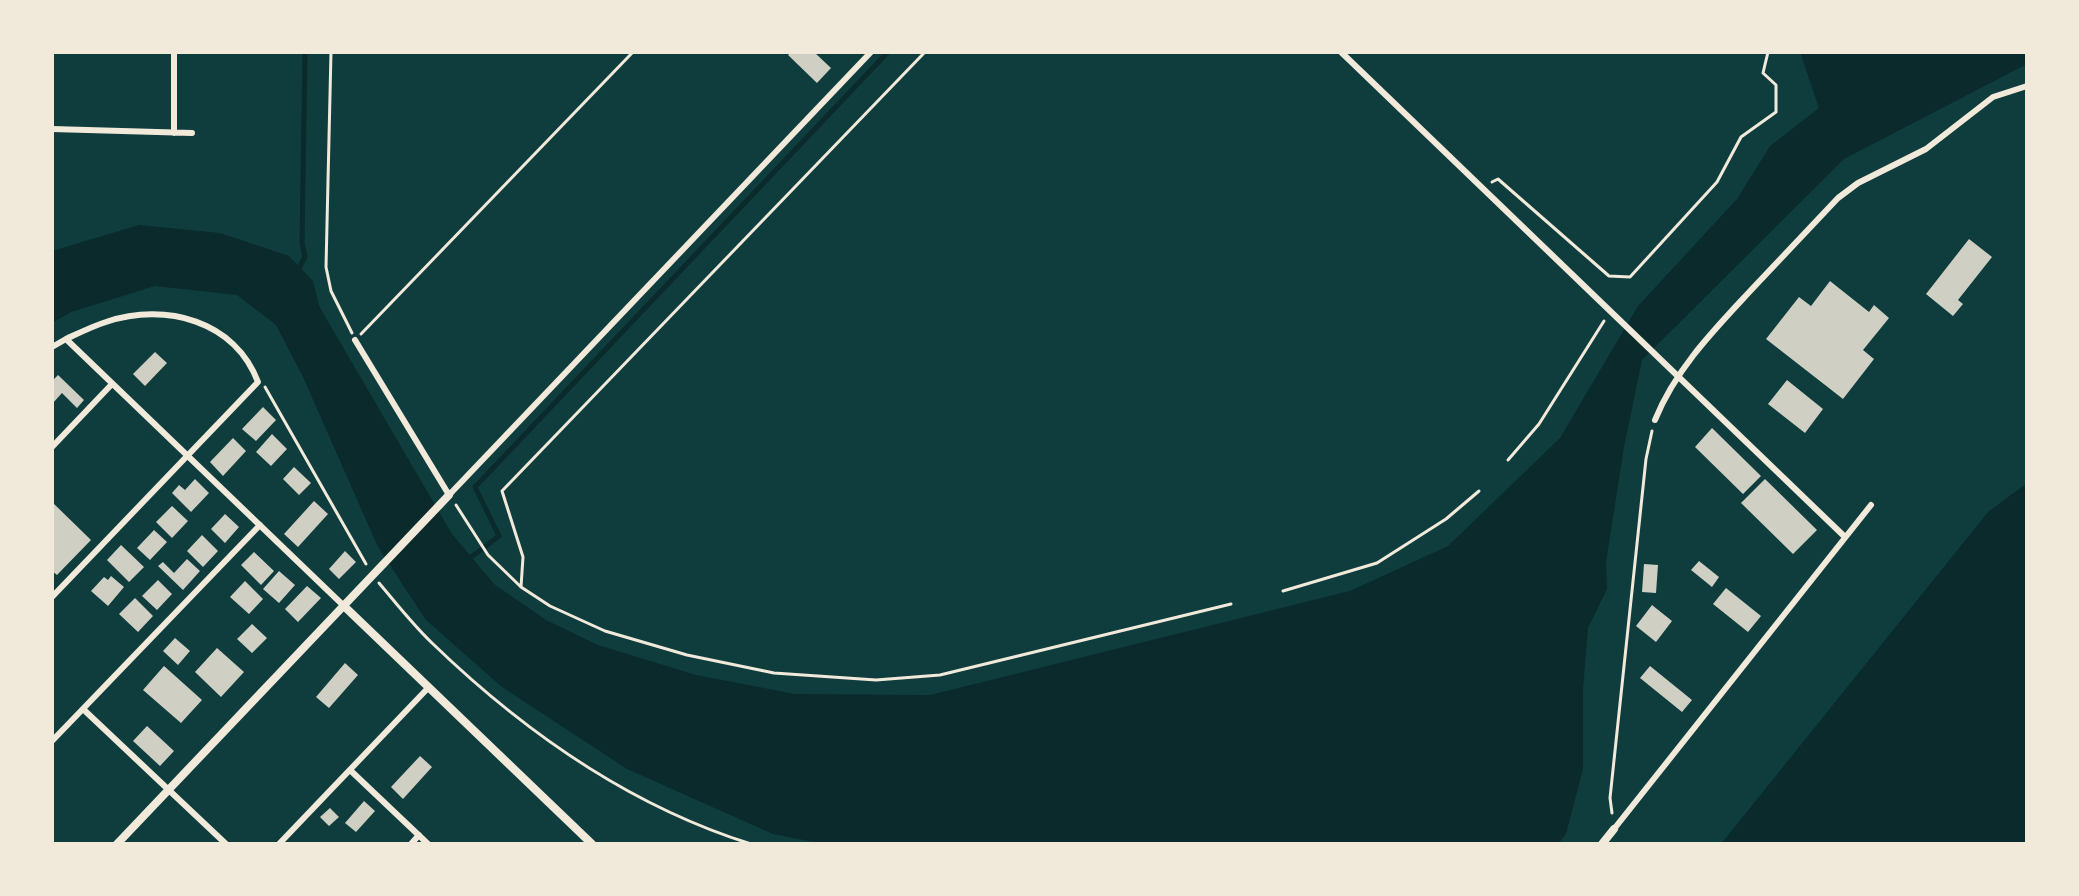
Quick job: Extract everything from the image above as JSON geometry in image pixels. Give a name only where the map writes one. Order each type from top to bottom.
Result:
[{"type":"street","points":[[174,52],[174,133]]},
{"type":"street","points":[[117,844],[871,52]]},
{"type":"street","points":[[1341,52],[1845,537]]},
{"type":"street","points":[[1655,420],[1666,392],[1678,374],[1724,319],[1838,198],[1858,183],[1926,149],[1993,97],[2027,86]]},
{"type":"street","points":[[52,129],[192,133]]},
{"type":"street","points":[[52,347],[109,321],[156,315],[194,319],[223,333],[252,364],[258,382],[52,597]]},
{"type":"street","points":[[66,339],[592,844]]},
{"type":"street","points":[[355,340],[449,495]]},
{"type":"street","points":[[52,447],[112,384]]},
{"type":"street","points":[[1602,844],[1871,505]]},
{"type":"street","points":[[52,741],[260,525]]},
{"type":"street","points":[[279,844],[428,688]]},
{"type":"street","points":[[83,709],[226,844]]},
{"type":"street","points":[[350,770],[428,844]]},
{"type":"street","points":[[411,844],[419,835]]},
{"type":"path","points":[[331,52],[326,267],[331,291],[355,340],[633,52]]},
{"type":"path","points":[[521,587],[523,557],[502,491],[925,52]]},
{"type":"path","points":[[1482,188],[1498,179],[1609,276],[1630,277],[1717,182],[1741,137],[1776,112],[1776,85],[1763,73],[1768,52]]},
{"type":"path","points":[[1508,460],[1539,424],[1611,311]]},
{"type":"path","points":[[258,382],[267,389],[372,576],[431,642],[538,736],[653,806],[715,833],[751,844]]},
{"type":"path","points":[[1614,829],[1610,798],[1646,459],[1655,420]]},
{"type":"path","points":[[1283,591],[1377,563],[1446,519],[1479,491]]},
{"type":"path","points":[[449,495],[488,555],[521,587],[550,606],[605,631],[687,655],[798,676],[876,680],[940,675],[1231,604]]},
{"type":"water","points":[[1800,52],[2027,52],[2027,64],[1844,159],[1642,360],[1624,447],[1606,562],[1607,589],[1588,628],[1583,689],[1583,769],[1566,834],[1558,844],[824,844],[773,834],[627,769],[502,687],[426,620],[378,547],[303,377],[276,325],[237,295],[155,286],[71,312],[52,323],[52,251],[139,225],[220,233],[289,256],[313,281],[319,306],[452,534],[494,584],[546,620],[598,645],[696,675],[795,694],[930,695],[1350,591],[1448,546],[1560,438],[1638,306],[1737,199],[1770,146],[1819,108]]},
{"type":"water","points":[[2027,483],[2027,844],[1721,844],[1988,512]]},
{"type":"building","points":[[791,52],[814,52],[831,68],[817,83],[788,55]]},
{"type":"building","points":[[1969,239],[1992,257],[1958,300],[1963,304],[1953,316],[1926,294]]},
{"type":"building","points":[[1830,281],[1869,312],[1874,305],[1889,318],[1863,350],[1874,359],[1843,399],[1766,339],[1799,297],[1811,306]]},
{"type":"building","points":[[155,352],[167,363],[145,386],[133,374]]},
{"type":"building","points":[[58,375],[84,400],[77,408],[62,393],[52,404],[52,381]]},
{"type":"building","points":[[1787,380],[1823,409],[1805,433],[1768,404]]},
{"type":"building","points":[[263,407],[276,420],[256,441],[242,429]]},
{"type":"building","points":[[1712,428],[1761,476],[1743,494],[1695,447]]},
{"type":"building","points":[[272,434],[287,449],[271,466],[256,452]]},
{"type":"building","points":[[233,438],[246,451],[223,476],[210,462]]},
{"type":"building","points":[[294,467],[311,483],[299,495],[283,479]]},
{"type":"building","points":[[195,479],[209,493],[191,512],[172,493],[179,485],[185,490]]},
{"type":"building","points":[[1765,479],[1817,530],[1793,554],[1741,503]]},
{"type":"building","points":[[314,501],[328,514],[298,547],[284,534]]},
{"type":"building","points":[[52,502],[91,540],[57,575],[52,571]]},
{"type":"building","points":[[172,506],[188,521],[172,538],[156,522]]},
{"type":"building","points":[[225,514],[239,527],[225,543],[211,529]]},
{"type":"building","points":[[154,530],[167,542],[150,560],[137,548]]},
{"type":"building","points":[[202,535],[218,551],[203,567],[187,551]]},
{"type":"building","points":[[121,545],[144,567],[129,582],[107,560]]},
{"type":"building","points":[[345,551],[356,562],[339,579],[329,569]]},
{"type":"building","points":[[254,552],[274,571],[261,585],[241,565]]},
{"type":"building","points":[[187,559],[200,571],[183,590],[158,566],[163,562],[174,573]]},
{"type":"building","points":[[1699,561],[1719,577],[1712,587],[1691,570]]},
{"type":"building","points":[[1644,564],[1658,565],[1656,593],[1642,592]]},
{"type":"building","points":[[279,571],[295,585],[279,603],[263,589]]},
{"type":"building","points":[[111,576],[124,587],[108,606],[91,591],[104,577],[108,580]]},
{"type":"building","points":[[158,580],[172,594],[157,610],[142,596]]},
{"type":"building","points":[[245,581],[263,599],[249,614],[230,597]]},
{"type":"building","points":[[307,586],[321,598],[298,622],[285,609]]},
{"type":"building","points":[[1726,588],[1761,616],[1748,632],[1713,604]]},
{"type":"building","points":[[135,598],[153,616],[138,632],[119,614]]},
{"type":"building","points":[[1652,605],[1672,621],[1656,642],[1636,626]]},
{"type":"building","points":[[252,624],[267,638],[252,653],[237,639]]},
{"type":"building","points":[[175,638],[190,651],[178,665],[163,651]]},
{"type":"building","points":[[217,648],[244,672],[221,697],[195,672]]},
{"type":"building","points":[[345,663],[358,675],[329,708],[316,697]]},
{"type":"building","points":[[164,666],[202,700],[181,723],[143,690]]},
{"type":"building","points":[[1650,666],[1692,700],[1682,712],[1640,678]]},
{"type":"building","points":[[147,726],[174,751],[160,766],[133,741]]},
{"type":"building","points":[[420,756],[432,767],[403,799],[391,787]]},
{"type":"building","points":[[364,801],[375,811],[356,832],[345,823]]},
{"type":"building","points":[[330,808],[339,817],[329,826],[320,817]]},
{"type":"waterway","points":[[297,272],[305,257],[302,243],[305,52]]},
{"type":"waterway","points":[[466,561],[499,536],[475,487],[888,52]]}]
